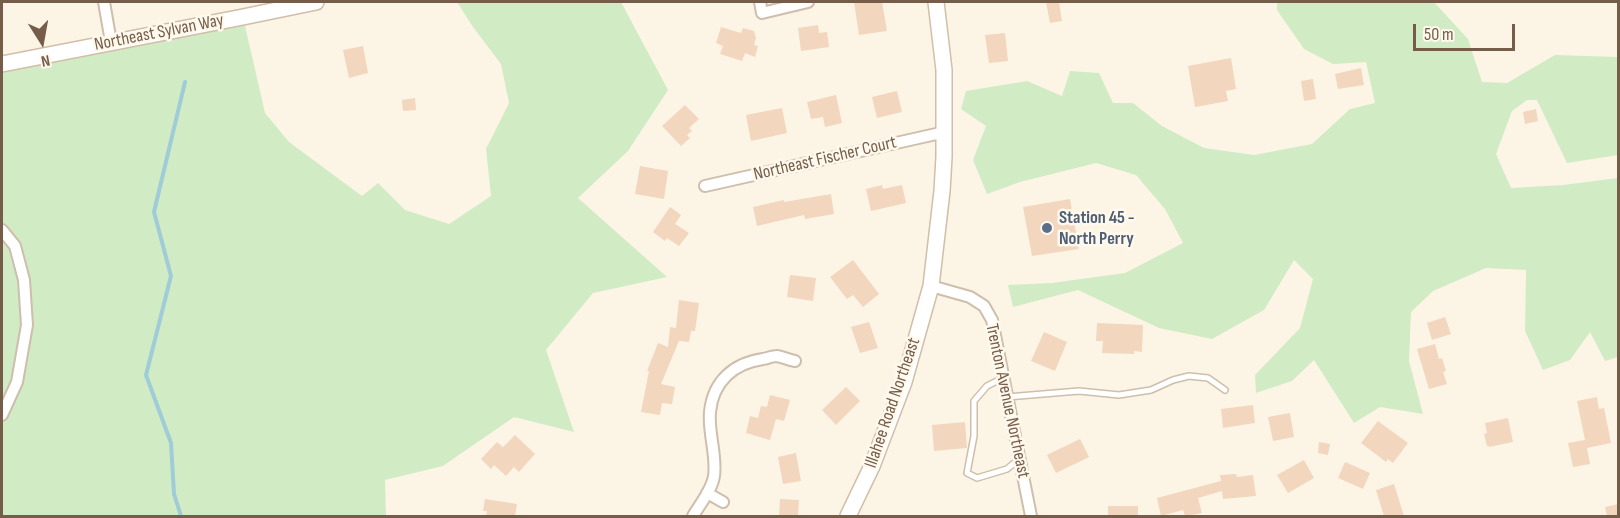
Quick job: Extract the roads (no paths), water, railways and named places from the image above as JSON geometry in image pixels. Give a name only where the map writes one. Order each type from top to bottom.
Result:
[{"type":"main road","name":"Northeast Sylvan Way","points":[[2,64],[309,2]]},
{"type":"main road","points":[[931,286],[942,191],[945,132],[943,60],[936,2]]},
{"type":"main road","name":"Illahee Road Northeast","points":[[848,516],[872,466],[904,382],[931,286]]},
{"type":"street","points":[[104,2],[111,42]]},
{"type":"street","points":[[760,2],[762,13],[808,2]]},
{"type":"street","name":"Northeast Fischer Court","points":[[705,186],[945,132]]},
{"type":"street","points":[[2,230],[15,246],[24,280],[27,325],[17,382],[2,415]]},
{"type":"street","name":"Trenton Avenue Northeast","points":[[931,286],[970,297],[984,306],[992,320],[1031,516]]},
{"type":"street","points":[[693,516],[714,476],[710,413],[713,395],[723,379],[736,367],[756,360],[777,356],[795,361]]},
{"type":"street","points":[[707,492],[723,502]]},
{"type":"lane","points":[[1007,397],[1079,391],[1119,395],[1151,390],[1189,376],[1208,378],[1225,390]]},
{"type":"lane","points":[[1003,378],[987,386],[974,401],[974,435],[967,473],[977,477],[1007,469],[1019,459]]},
{"type":"waterway","points":[[181,516],[174,494],[171,443],[146,375],[171,276],[154,212],[185,82]]},
{"type":"place","name":"Station 45 - North Perry","points":[[1047,228]]}]
